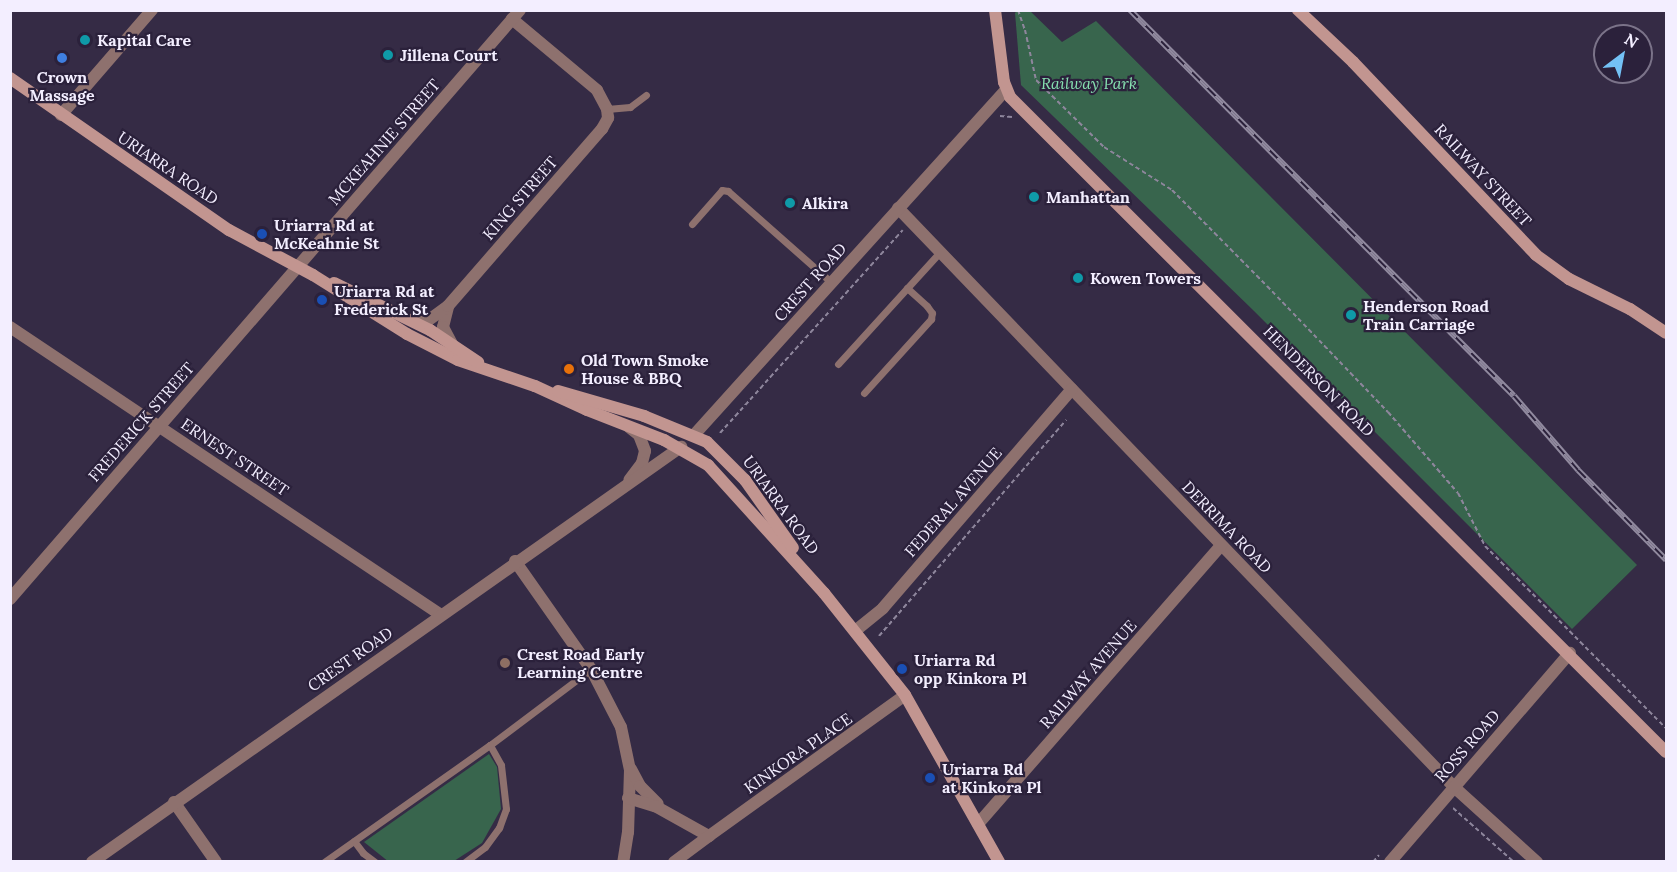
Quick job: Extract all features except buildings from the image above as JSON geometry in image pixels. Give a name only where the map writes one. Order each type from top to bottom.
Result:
[{"type":"main road","points":[[995,10],[1006,90]]},
{"type":"main road","name":"RAILWAY STREET","points":[[1298,10],[1353,62],[1536,255],[1569,279],[1630,309],[1666,333]]},
{"type":"main road","name":"URIARRA ROAD","points":[[10,78],[229,230],[297,268],[350,289],[413,321],[495,371]]},
{"type":"main road","name":"HENDERSON ROAD","points":[[1006,90],[1570,653],[1666,752]]},
{"type":"main road","name":"URIARRA ROAD","points":[[313,275],[438,350],[467,363],[535,386],[681,447],[716,472],[824,593],[905,695],[999,861]]},
{"type":"main road","name":"URIARRA ROAD","points":[[535,386],[601,401],[694,435],[717,449],[738,471],[824,593]]},
{"type":"main road","name":"CREST ROAD","points":[[681,447],[694,435]]},
{"type":"street","points":[[61,115],[152,10]]},
{"type":"street","points":[[516,15],[597,90],[607,108]]},
{"type":"street","name":"MCKEAHNIE STREET","points":[[297,268],[516,15]]},
{"type":"street","name":"CREST ROAD","points":[[694,435],[1006,90]]},
{"type":"street","name":"KING STREET","points":[[413,321],[426,322],[448,306],[602,129],[608,118],[607,108]]},
{"type":"street","name":"DERRIMA ROAD","points":[[898,208],[1454,787],[1537,861]]},
{"type":"street","name":"FREDERICK STREET","points":[[10,599],[297,268]]},
{"type":"street","points":[[448,306],[444,315],[443,327],[453,344]]},
{"type":"street","name":"ERNEST STREET","points":[[10,327],[441,615]]},
{"type":"street","name":"FEDERAL AVENUE","points":[[855,631],[883,608],[1072,389]]},
{"type":"street","name":"CREST ROAD","points":[[627,484],[642,463],[645,452],[639,435],[629,427]]},
{"type":"street","name":"CREST ROAD","points":[[92,861],[515,561],[681,447]]},
{"type":"street","name":"RAILWAY AVENUE","points":[[978,824],[1221,545]]},
{"type":"street","points":[[515,561],[591,669],[621,727],[629,765],[628,832],[623,861]]},
{"type":"street","name":"ROSS ROAD","points":[[1390,861],[1570,653]]},
{"type":"street","name":"KINKORA PLACE","points":[[674,861],[905,695]]},
{"type":"street","points":[[629,765],[646,793],[671,814]]},
{"type":"street","points":[[628,798],[671,814],[709,836]]},
{"type":"street","points":[[174,802],[216,861]]},
{"type":"lane","points":[[607,108],[630,107],[646,95]]},
{"type":"lane","points":[[692,224],[722,190],[728,191],[832,283]]},
{"type":"lane","points":[[838,364],[940,252]]},
{"type":"lane","points":[[864,393],[931,318],[932,313],[927,306],[907,288]]},
{"type":"lane","points":[[324,861],[490,746],[591,669]]},
{"type":"lane","points":[[465,861],[485,847],[499,828],[506,809],[501,765],[490,746]]},
{"type":"lane","points":[[354,841],[363,853],[375,861]]},
{"type":"path","points":[[1018,10],[1036,80],[1104,147],[1172,190],[1267,286],[1388,412],[1458,493],[1485,546],[1666,728]]},
{"type":"path","points":[[993,119],[1001,116],[1012,117],[1020,124]]},
{"type":"path","points":[[720,433],[903,230]]},
{"type":"path","points":[[879,636],[1066,420]]},
{"type":"path","points":[[1453,808],[1514,861]]},
{"type":"green space","name":"Railway Park","points":[[1030,11],[1062,42],[1096,21],[1637,565],[1572,629],[1254,311],[1021,85],[1015,13]]},
{"type":"green space","points":[[489,754],[497,767],[501,809],[482,843],[454,861],[389,862],[364,842]]},
{"type":"railway","points":[[1130,10],[1514,396],[1578,470],[1666,560]]},
{"type":"place","name":"Kapital Care","points":[[85,40]]},
{"type":"place","name":"Jillena Court","points":[[388,55]]},
{"type":"place","name":"Crown Massage","points":[[62,58]]},
{"type":"place","name":"Manhattan","points":[[1034,197]]},
{"type":"place","name":"Alkira","points":[[790,203]]},
{"type":"place","name":"Uriarra Rd at McKeahnie St","points":[[262,234]]},
{"type":"place","name":"Kowen Towers","points":[[1078,278]]},
{"type":"place","name":"Uriarra Rd at Frederick St","points":[[322,300]]},
{"type":"place","name":"Henderson Road Train Carriage","points":[[1351,315]]},
{"type":"place","name":"Old Town Smoke House & BBQ","points":[[569,369]]},
{"type":"place","name":"Crest Road Early Learning Centre","points":[[505,663]]},
{"type":"place","name":"Uriarra Rd opp Kinkora Pl","points":[[902,669]]},
{"type":"place","name":"Uriarra Rd at Kinkora Pl","points":[[930,778]]}]
